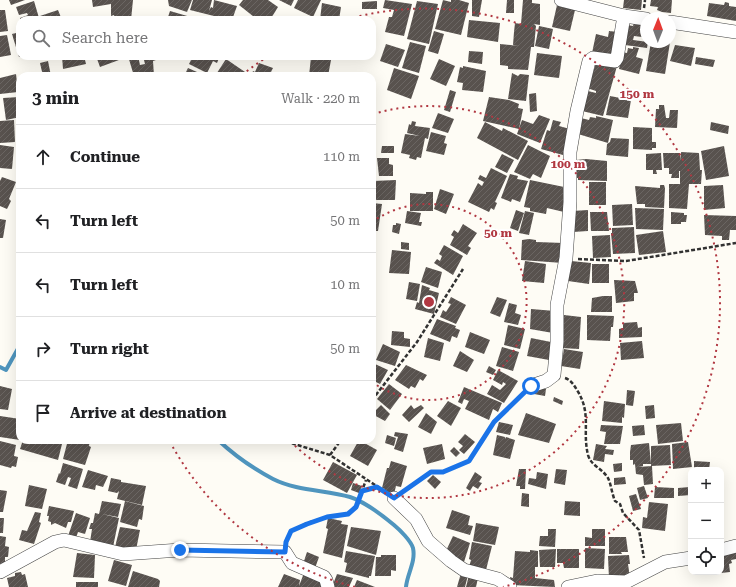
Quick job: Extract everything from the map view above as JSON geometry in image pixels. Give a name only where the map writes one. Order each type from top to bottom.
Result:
[{"type":"street","points":[[561,0],[624,16],[640,18]]},
{"type":"street","points":[[531,386],[546,381],[554,375],[557,342],[557,305],[566,258],[570,202],[570,152],[577,111],[590,58],[614,61],[617,58],[624,16]]},
{"type":"street","points":[[676,23],[736,32]]},
{"type":"street","points":[[394,498],[416,519],[428,541],[451,561],[464,570],[498,579],[510,587]]},
{"type":"street","points":[[0,572],[55,542],[64,540],[123,554],[180,550],[285,552],[292,563],[324,577],[328,587]]},
{"type":"street","points":[[724,549],[736,546]]},
{"type":"street","points":[[568,587],[597,581],[626,582],[665,562],[688,558]]},
{"type":"path","points":[[566,258],[626,261],[736,243]]},
{"type":"path","points":[[376,395],[417,342],[463,269]]},
{"type":"path","points":[[554,375],[570,380],[584,401],[587,415],[585,425],[589,457],[593,465],[601,470],[608,478],[615,501],[620,504],[623,513],[639,530],[642,553],[647,564],[654,568]]},
{"type":"path","points":[[291,444],[330,455],[394,498],[431,472],[443,472],[469,461],[494,422],[531,386]]},
{"type":"path","points":[[330,455],[338,444]]},
{"type":"path","points":[[285,552],[286,542],[291,531],[327,517],[348,514],[356,507],[366,480]]},
{"type":"path","points":[[362,491],[377,487]]},
{"type":"building","points":[[9,0],[25,0],[11,5]]},
{"type":"building","points":[[92,0],[133,0],[131,16],[111,16],[111,4],[93,7]]},
{"type":"building","points":[[168,0],[192,0],[187,12],[169,6]]},
{"type":"building","points":[[193,0],[212,0],[209,11],[211,7],[213,8],[214,0],[237,6],[233,16],[214,16],[190,10]]},
{"type":"building","points":[[243,0],[268,0],[278,7],[272,16],[253,16],[239,5]]},
{"type":"building","points":[[279,0],[294,0],[291,6]]},
{"type":"building","points":[[298,0],[321,0],[313,16],[294,8]]},
{"type":"building","points":[[385,0],[412,4],[404,36],[385,32],[389,17],[392,17],[394,10],[383,8]]},
{"type":"building","points":[[443,0],[451,2],[451,0],[459,0],[469,3],[461,35],[435,29]]},
{"type":"building","points":[[472,0],[482,0],[479,17],[472,16]]},
{"type":"building","points":[[507,0],[514,0],[514,13],[506,13]]},
{"type":"building","points":[[523,0],[532,0],[532,3],[540,4],[540,25],[534,24],[536,26],[534,47],[531,47],[528,70],[508,69],[508,66],[500,65],[500,44],[519,46],[513,45],[514,32],[515,23],[521,24]]},
{"type":"building","points":[[624,0],[642,0],[641,10],[623,8]]},
{"type":"building","points":[[651,0],[672,0],[671,12],[662,12],[657,10],[658,7],[650,6]]},
{"type":"building","points":[[34,1],[38,16],[25,16],[28,15],[27,13],[19,15],[16,7]]},
{"type":"building","points":[[377,1],[377,9],[362,9],[362,2]]},
{"type":"building","points":[[417,1],[438,4],[429,44],[407,39]]},
{"type":"building","points":[[725,2],[729,3],[729,6],[736,7],[736,21],[707,16],[709,3],[724,5]]},
{"type":"building","points":[[322,3],[341,7],[340,16],[320,16]]},
{"type":"building","points":[[557,5],[575,10],[570,31],[552,27]]},
{"type":"building","points":[[0,10],[5,10],[8,31],[0,32]]},
{"type":"building","points":[[58,10],[60,16],[40,16]]},
{"type":"building","points":[[170,11],[187,16],[168,16]]},
{"type":"building","points":[[469,20],[500,23],[498,42],[467,37]]},
{"type":"building","points":[[634,23],[640,24],[640,37],[634,36],[633,40],[640,41],[640,47],[625,45],[627,25],[633,26]]},
{"type":"building","points":[[539,26],[553,29],[549,49],[535,46]]},
{"type":"building","points":[[434,31],[444,34],[438,54],[428,51]]},
{"type":"building","points":[[609,31],[618,32],[616,57],[592,53],[596,34],[608,37]]},
{"type":"building","points":[[16,33],[16,47],[12,34]]},
{"type":"building","points":[[7,35],[11,55],[0,57],[0,36]]},
{"type":"building","points":[[410,42],[426,46],[419,73],[402,68]]},
{"type":"building","points":[[386,44],[405,50],[398,67],[380,61]]},
{"type":"building","points":[[676,45],[695,48],[691,66],[670,61]]},
{"type":"building","points":[[633,47],[639,48],[636,57],[643,59],[639,74],[619,69],[623,52],[627,53],[628,48],[633,49]]},
{"type":"building","points":[[650,48],[669,48],[665,74],[646,71]]},
{"type":"building","points":[[469,51],[483,52],[482,64],[468,62]]},
{"type":"building","points":[[537,53],[562,56],[559,78],[534,75]]},
{"type":"building","points":[[696,57],[715,60],[713,67],[695,64]]},
{"type":"building","points":[[439,59],[455,66],[446,86],[430,79]]},
{"type":"building","points":[[62,60],[85,60],[86,64],[63,69]]},
{"type":"building","points":[[97,60],[119,60],[100,67]]},
{"type":"building","points":[[129,60],[139,60],[140,65],[145,64],[144,60],[156,60],[153,61],[154,72],[133,72]]},
{"type":"building","points":[[191,60],[218,60],[217,63],[213,61],[208,72],[189,64]]},
{"type":"building","points":[[225,60],[227,60],[245,72],[218,72]]},
{"type":"building","points":[[311,60],[331,60],[329,72],[309,72]]},
{"type":"building","points":[[48,61],[50,72],[42,72],[40,63]]},
{"type":"building","points":[[597,61],[617,66],[603,116],[582,111],[588,91],[596,93],[596,91],[587,88]]},
{"type":"building","points":[[259,63],[273,68],[271,72],[255,72]]},
{"type":"building","points":[[463,66],[486,71],[483,92],[462,90],[463,83],[457,82],[460,67],[463,68]]},
{"type":"building","points":[[188,68],[197,72],[186,72]]},
{"type":"building","points":[[394,68],[419,76],[411,99],[387,90]]},
{"type":"building","points":[[512,73],[518,76],[520,74],[529,75],[526,101],[508,99]]},
{"type":"building","points":[[16,74],[16,92],[0,94],[0,78]]},
{"type":"building","points":[[450,90],[456,92],[450,112],[444,110]]},
{"type":"building","points":[[536,93],[537,111],[530,112],[529,94]]},
{"type":"building","points":[[610,96],[631,100],[628,118],[606,115]]},
{"type":"building","points":[[16,97],[16,118],[6,120],[3,98]]},
{"type":"building","points":[[489,97],[509,100],[519,104],[518,108],[523,109],[519,129],[483,121]]},
{"type":"building","points":[[659,105],[664,105],[666,118],[669,118],[670,110],[678,110],[677,128],[655,127],[656,109],[659,109]]},
{"type":"building","points":[[438,113],[454,119],[448,133],[432,128]]},
{"type":"building","points":[[539,115],[550,119],[540,143],[517,134],[522,120],[533,124]]},
{"type":"building","points":[[596,116],[613,120],[608,143],[578,134],[581,118],[589,120],[590,117],[596,118]]},
{"type":"building","points":[[14,120],[15,142],[0,143],[0,121]]},
{"type":"building","points":[[553,120],[561,122],[559,126],[570,129],[563,155],[541,149],[547,130],[550,131]]},
{"type":"building","points":[[412,121],[416,122],[415,126],[430,128],[428,139],[425,138],[421,158],[417,157],[416,160],[409,158],[410,155],[401,153],[405,134],[420,136],[407,133],[409,124],[411,125]]},
{"type":"building","points":[[485,122],[502,131],[503,128],[528,141],[518,160],[477,138]]},
{"type":"building","points":[[711,122],[729,126],[728,134],[710,130]]},
{"type":"building","points":[[633,127],[652,128],[652,142],[656,142],[656,148],[652,148],[652,150],[633,149]]},
{"type":"building","points":[[431,132],[446,136],[444,143],[447,144],[444,155],[426,151]]},
{"type":"building","points":[[611,138],[629,139],[628,157],[606,155],[607,144],[610,142]]},
{"type":"building","points":[[0,145],[14,147],[12,169],[0,168]]},
{"type":"building","points":[[528,145],[550,156],[541,178],[533,174],[530,179],[514,172]]},
{"type":"building","points":[[382,146],[394,146],[394,153],[381,153]]},
{"type":"building","points":[[724,146],[729,176],[706,180],[701,151]]},
{"type":"building","points":[[681,152],[699,153],[700,170],[702,170],[701,184],[689,184],[687,209],[669,208],[669,184],[680,184],[680,171],[679,178],[671,178],[672,174],[669,174],[669,168],[664,168],[663,153],[680,153],[681,160]]},
{"type":"building","points":[[661,153],[662,170],[656,170],[657,174],[653,174],[653,170],[646,170],[646,154]]},
{"type":"building","points":[[502,154],[514,160],[507,173],[495,167]]},
{"type":"building","points":[[377,158],[389,158],[389,164],[393,165],[393,176],[379,176]]},
{"type":"building","points":[[586,159],[607,161],[607,181],[578,180],[578,178],[575,178],[576,160]]},
{"type":"building","points":[[491,168],[507,176],[495,202],[497,203],[494,210],[491,208],[489,212],[468,202],[478,183],[482,186],[484,182],[478,179],[480,175],[486,178]]},
{"type":"building","points":[[510,174],[518,176],[517,179],[528,181],[520,202],[512,199],[511,202],[501,198]]},
{"type":"building","points":[[2,177],[16,182],[9,199],[11,201],[7,209],[0,206],[0,181]]},
{"type":"building","points":[[396,180],[395,200],[376,200],[376,181]]},
{"type":"building","points":[[530,180],[569,188],[564,212],[547,208],[546,214],[530,211],[530,208],[524,207]]},
{"type":"building","points":[[589,182],[606,182],[606,205],[589,205]]},
{"type":"building","points":[[660,185],[664,185],[665,188],[664,208],[645,207],[645,204],[637,204],[635,186],[660,188]]},
{"type":"building","points":[[723,185],[725,208],[704,210],[704,186]]},
{"type":"building","points":[[440,189],[454,194],[446,214],[434,209]]},
{"type":"building","points":[[426,192],[433,192],[433,211],[410,211],[410,193],[426,194]]},
{"type":"building","points":[[376,203],[382,204],[378,231],[376,231]]},
{"type":"building","points":[[632,204],[633,225],[613,226],[612,205]]},
{"type":"building","points":[[635,208],[664,209],[663,230],[636,229]]},
{"type":"building","points":[[516,210],[524,213],[518,231],[510,228]]},
{"type":"building","points":[[588,210],[588,231],[573,232],[572,211]]},
{"type":"building","points":[[407,211],[421,213],[419,222],[422,222],[421,226],[405,223]]},
{"type":"building","points":[[525,211],[534,213],[529,235],[519,233]]},
{"type":"building","points":[[590,212],[607,212],[609,231],[591,231]]},
{"type":"building","points":[[671,212],[684,213],[684,215],[687,215],[686,222],[681,222],[681,224],[671,224]]},
{"type":"building","points":[[704,215],[736,216],[736,230],[730,230],[729,240],[722,240],[722,236],[705,235]]},
{"type":"building","points":[[0,219],[6,220],[3,238],[0,238]]},
{"type":"building","points":[[396,223],[401,224],[399,234],[392,232],[393,225],[396,225]]},
{"type":"building","points":[[463,224],[477,233],[468,246],[471,248],[467,255],[450,245],[454,237],[451,235],[454,230],[458,233]]},
{"type":"building","points":[[634,227],[635,253],[613,254],[612,228]]},
{"type":"building","points":[[663,231],[666,252],[639,255],[636,235]]},
{"type":"building","points":[[610,235],[611,257],[593,258],[592,236]]},
{"type":"building","points":[[522,240],[536,240],[536,242],[564,243],[563,263],[521,260]]},
{"type":"building","points":[[401,242],[409,243],[409,250],[401,249]]},
{"type":"building","points":[[444,245],[463,256],[453,275],[434,263],[437,259],[440,261],[442,256],[439,254]]},
{"type":"building","points":[[392,250],[411,252],[409,274],[389,273]]},
{"type":"building","points":[[525,261],[546,264],[544,283],[522,281]]},
{"type":"building","points":[[571,261],[591,263],[589,284],[568,281]]},
{"type":"building","points":[[592,264],[609,264],[609,283],[592,283]]},
{"type":"building","points":[[426,267],[442,272],[438,288],[421,282]]},
{"type":"building","points":[[614,280],[635,281],[638,293],[634,293],[634,301],[616,303]]},
{"type":"building","points":[[409,282],[420,284],[417,301],[406,299]]},
{"type":"building","points":[[422,285],[430,288],[429,290],[439,293],[434,314],[415,309],[417,302],[419,303]]},
{"type":"building","points":[[612,296],[612,312],[591,312],[592,298]]},
{"type":"building","points":[[451,297],[466,305],[456,324],[440,317],[443,310],[446,312],[451,304],[448,303]]},
{"type":"building","points":[[497,297],[507,300],[500,317],[490,313]]},
{"type":"building","points":[[509,303],[517,305],[515,313],[521,315],[518,325],[504,322]]},
{"type":"building","points":[[531,309],[555,311],[553,333],[530,329]]},
{"type":"building","points":[[564,315],[581,317],[579,349],[561,348]]},
{"type":"building","points":[[587,315],[614,316],[613,327],[611,327],[610,341],[587,340]]},
{"type":"building","points":[[437,319],[456,326],[455,328],[460,330],[457,338],[452,336],[450,342],[430,334]]},
{"type":"building","points":[[637,322],[638,328],[642,327],[642,337],[619,338],[619,329],[623,328],[623,323]]},
{"type":"building","points":[[508,325],[525,329],[520,349],[504,345]]},
{"type":"building","points":[[392,331],[404,332],[404,338],[410,339],[410,347],[391,345]]},
{"type":"building","points":[[470,332],[490,340],[484,354],[465,347]]},
{"type":"building","points":[[428,338],[444,343],[440,361],[424,357]]},
{"type":"building","points":[[531,338],[556,343],[549,360],[527,356]]},
{"type":"building","points":[[642,341],[644,358],[621,360],[620,343]]},
{"type":"building","points":[[383,344],[400,352],[395,366],[376,360]]},
{"type":"building","points":[[502,347],[519,352],[513,371],[496,366]]},
{"type":"building","points":[[564,349],[583,352],[580,369],[561,366]]},
{"type":"building","points":[[460,351],[474,360],[467,372],[453,366]]},
{"type":"building","points":[[376,364],[388,370],[380,384],[376,382]]},
{"type":"building","points":[[406,365],[427,375],[423,381],[420,379],[415,388],[411,386],[409,389],[395,380]]},
{"type":"building","points":[[489,366],[496,370],[493,375],[486,372]]},
{"type":"building","points":[[498,370],[518,381],[504,403],[487,394],[492,385],[500,390],[506,384],[503,382],[502,385],[493,380]]},
{"type":"building","points":[[389,384],[402,394],[390,410],[377,399]]},
{"type":"building","points":[[0,386],[12,389],[8,410],[0,409]]},
{"type":"building","points":[[464,387],[502,403],[498,412],[493,409],[489,420],[465,409],[469,401],[464,399],[462,404],[458,402]]},
{"type":"building","points":[[536,387],[546,389],[545,396],[534,394]]},
{"type":"building","points":[[627,390],[635,391],[633,406],[626,405]]},
{"type":"building","points":[[554,397],[563,401],[562,405],[553,401]]},
{"type":"building","points":[[448,401],[461,408],[451,426],[437,416]]},
{"type":"building","points":[[604,401],[625,404],[622,423],[602,421]]},
{"type":"building","points":[[381,405],[390,414],[385,421],[376,416],[376,410]]},
{"type":"building","points":[[411,405],[414,409],[421,405],[424,408],[409,422],[402,415]]},
{"type":"building","points":[[654,405],[655,418],[646,419],[645,406]]},
{"type":"building","points":[[426,413],[437,422],[431,434],[418,427]]},
{"type":"building","points":[[526,413],[556,424],[549,443],[518,435]]},
{"type":"building","points":[[0,416],[16,418],[16,439],[0,437]]},
{"type":"building","points":[[499,422],[513,425],[510,435],[496,432]]},
{"type":"building","points":[[681,423],[683,441],[658,444],[656,425]]},
{"type":"building","points":[[601,425],[623,426],[620,444],[604,444],[606,432],[600,431]]},
{"type":"building","points":[[644,425],[645,435],[633,436],[632,426]]},
{"type":"building","points":[[395,432],[408,434],[403,452],[394,449],[398,437],[394,436]]},
{"type":"building","points":[[465,434],[475,442],[464,454],[459,450],[463,446],[458,442]]},
{"type":"building","points":[[387,435],[396,438],[394,446],[385,443]]},
{"type":"building","points":[[497,435],[505,437],[505,439],[506,437],[515,440],[510,459],[493,455]]},
{"type":"building","points":[[0,441],[16,445],[14,456],[18,457],[16,467],[12,466],[11,468],[0,465]]},
{"type":"building","points":[[688,442],[692,467],[673,469],[672,444]]},
{"type":"building","points":[[649,443],[651,464],[643,464],[643,466],[638,467],[652,466],[653,484],[644,485],[643,475],[636,474],[635,464],[633,465],[633,460],[630,460],[630,452],[631,445]]},
{"type":"building","points":[[22,444],[62,444],[58,460],[20,449]]},
{"type":"building","points":[[67,444],[89,444],[89,446],[91,447],[85,465],[63,459]]},
{"type":"building","points":[[357,444],[366,444],[377,450],[368,466],[350,456]]},
{"type":"building","points":[[442,444],[445,459],[427,464],[423,448]]},
{"type":"building","points":[[596,444],[607,446],[605,449],[614,450],[613,455],[605,454],[604,462],[593,460]]},
{"type":"building","points":[[670,445],[671,465],[651,466],[651,446]]},
{"type":"building","points":[[454,447],[460,453],[456,457],[450,451]]},
{"type":"building","points":[[391,461],[407,466],[401,487],[396,486],[394,494],[385,491],[385,489],[382,488],[387,468],[389,468]]},
{"type":"building","points":[[694,461],[710,462],[709,467],[694,467]]},
{"type":"building","points":[[333,462],[357,475],[347,493],[323,480]]},
{"type":"building","points":[[63,463],[83,469],[77,489],[68,486],[71,478],[68,477],[65,485],[56,482]]},
{"type":"building","points":[[622,463],[622,471],[614,472],[613,464]]},
{"type":"building","points":[[519,469],[526,469],[525,489],[520,489],[520,486],[516,486]]},
{"type":"building","points":[[556,469],[567,470],[565,485],[554,483]]},
{"type":"building","points":[[88,470],[108,476],[103,487],[96,485],[95,490],[82,487]]},
{"type":"building","points":[[475,472],[482,477],[479,482],[482,483],[478,489],[473,486],[470,491],[466,488]]},
{"type":"building","points":[[537,472],[548,474],[546,489],[528,484],[529,478],[536,479]]},
{"type":"building","points":[[433,475],[441,482],[435,489],[427,481]]},
{"type":"building","points":[[625,477],[626,484],[614,485],[614,478]]},
{"type":"building","points":[[111,478],[121,480],[121,482],[146,486],[142,505],[117,499],[119,491],[117,493],[108,491]]},
{"type":"building","points":[[353,483],[362,486],[359,493],[351,490]]},
{"type":"building","points":[[29,485],[47,489],[42,509],[25,506]]},
{"type":"building","points":[[644,486],[648,498],[640,500],[637,488]]},
{"type":"building","points":[[655,487],[674,488],[674,498],[654,498]]},
{"type":"building","points":[[688,487],[688,495],[678,496],[678,488]]},
{"type":"building","points":[[0,490],[7,491],[3,512],[0,512]]},
{"type":"building","points":[[522,493],[529,494],[529,507],[521,506]]},
{"type":"building","points":[[636,494],[641,509],[633,511],[629,496]]},
{"type":"building","points":[[102,501],[121,504],[118,517],[102,514],[119,518],[113,547],[90,542],[92,529],[89,529],[91,523],[93,523],[95,513],[99,514]]},
{"type":"building","points":[[125,501],[144,506],[142,520],[139,519],[137,527],[120,522]]},
{"type":"building","points":[[565,501],[580,502],[580,516],[564,515]]},
{"type":"building","points":[[649,502],[668,504],[665,531],[642,528],[643,517],[647,518]]},
{"type":"building","points":[[49,506],[74,511],[71,522],[68,522],[66,528],[55,523],[51,525],[51,522],[48,521],[49,516],[47,516]]},
{"type":"building","points":[[452,510],[470,516],[468,525],[473,526],[470,535],[446,528]]},
{"type":"building","points":[[35,512],[41,513],[39,522],[41,523],[34,544],[19,540],[22,530],[27,531]]},
{"type":"building","points":[[76,513],[90,518],[85,534],[78,532],[76,538],[68,536]]},
{"type":"building","points":[[0,518],[4,518],[3,533],[0,533]]},
{"type":"building","points":[[328,518],[342,521],[341,524],[348,525],[342,558],[323,553],[328,529],[326,528]]},
{"type":"building","points":[[476,523],[499,527],[495,545],[473,541]]},
{"type":"building","points":[[120,527],[140,530],[136,550],[115,547]]},
{"type":"building","points":[[351,527],[381,531],[376,555],[347,546]]},
{"type":"building","points":[[548,529],[556,529],[555,547],[539,546],[540,536],[548,536]]},
{"type":"building","points":[[592,529],[605,529],[605,546],[585,546],[585,537],[592,538]]},
{"type":"building","points":[[0,536],[6,537],[5,546],[9,547],[8,557],[5,557],[5,567],[0,566]]},
{"type":"building","points":[[453,536],[470,543],[464,562],[445,553]]},
{"type":"building","points":[[609,537],[626,537],[628,552],[621,552],[622,554],[609,554]]},
{"type":"building","points":[[472,542],[492,546],[486,570],[469,567]]},
{"type":"building","points":[[585,548],[605,549],[604,569],[585,568]]},
{"type":"building","points":[[556,549],[555,567],[540,567],[539,550]]},
{"type":"building","points":[[557,549],[579,549],[579,568],[564,568],[563,563],[557,563]]},
{"type":"building","points":[[530,550],[538,551],[538,567],[535,567],[535,578],[554,580],[555,587],[511,585],[510,577],[513,578],[515,551],[530,552]]},
{"type":"building","points":[[736,550],[736,559],[731,560],[732,563],[729,564],[730,572],[724,573],[724,552]]},
{"type":"building","points":[[346,551],[375,556],[371,576],[369,576],[369,578],[345,572],[347,563],[344,562]]},
{"type":"building","points":[[307,552],[319,557],[314,571],[302,567]]},
{"type":"building","points":[[77,553],[95,555],[94,578],[73,577]]},
{"type":"building","points":[[381,555],[396,555],[396,571],[391,570],[391,576],[375,576],[376,557],[381,557]]},
{"type":"building","points":[[629,555],[630,564],[628,564],[630,578],[609,579],[608,556]]},
{"type":"building","points":[[114,560],[132,565],[126,586],[108,581]]},
{"type":"building","points":[[133,571],[158,579],[160,581],[159,587],[128,587]]},
{"type":"building","points":[[21,572],[22,575],[25,574],[28,587],[9,587],[7,578],[15,576],[15,573]]},
{"type":"building","points":[[304,573],[325,582],[323,587],[278,587],[284,574],[300,580],[299,586]]},
{"type":"building","points":[[461,573],[468,575],[465,587],[457,587]]},
{"type":"building","points":[[337,574],[353,578],[349,587],[332,587]]},
{"type":"building","points":[[469,575],[478,578],[476,587],[466,587]]},
{"type":"building","points":[[357,580],[375,587],[354,587]]},
{"type":"building","points":[[76,582],[98,582],[98,587],[76,587]]},
{"type":"waterway","points":[[0,367],[6,370],[16,352]]},
{"type":"waterway","points":[[222,444],[258,471],[273,479],[292,486],[356,499],[384,517],[402,533],[413,548],[414,553],[406,587]]},
{"type":"route","points":[[180,550],[285,552],[286,542],[291,531],[327,517],[348,514],[356,507],[362,491],[377,487],[394,498],[431,472],[443,472],[464,465],[469,461],[494,422],[531,386]]}]
